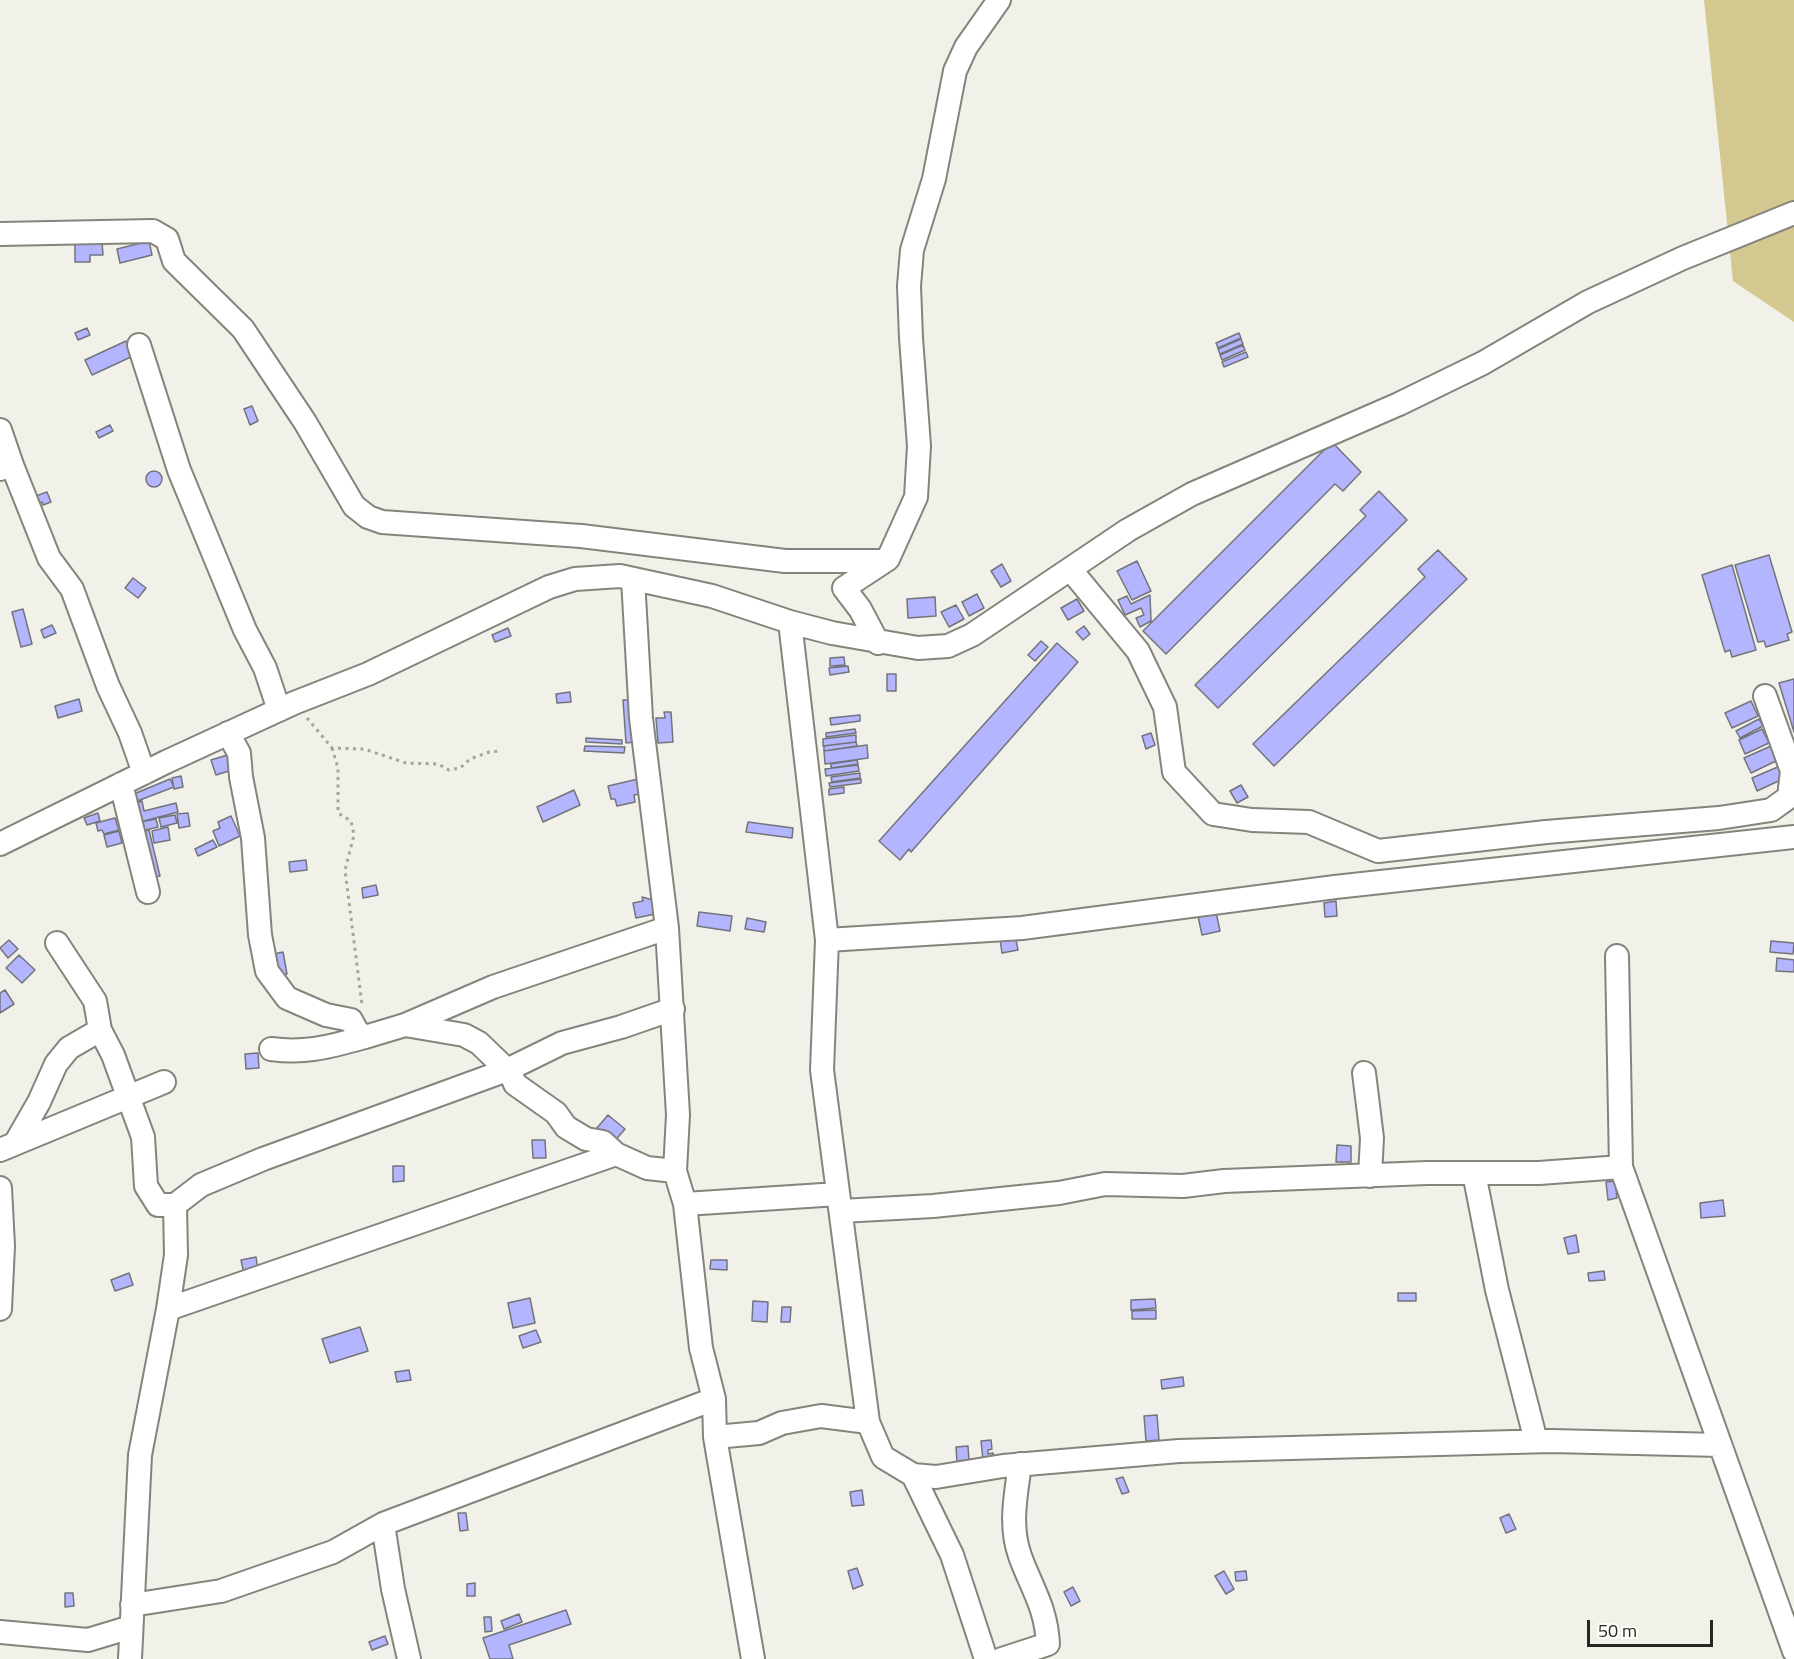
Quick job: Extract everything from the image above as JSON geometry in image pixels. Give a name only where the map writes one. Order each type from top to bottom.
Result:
[{"type":"street","points":[[878,643],[860,609],[844,588],[888,559],[916,497],[919,446],[909,286],[912,250],[934,179],[956,71],[966,47],[999,0]]},
{"type":"street","points":[[0,844],[286,706],[368,674],[549,587],[587,578],[620,576],[712,596],[790,622],[878,643],[918,648],[948,646],[972,634],[1128,530],[1192,494],[1399,404],[1472,368],[1588,302],[1683,258],[1794,213]]},
{"type":"street","points":[[0,234],[153,231],[167,239],[174,261],[243,329],[305,422],[354,506],[368,517],[381,522],[581,536],[785,561],[884,561]]},
{"type":"street","points":[[139,345],[179,470],[245,630],[286,706]]},
{"type":"street","points":[[0,430],[6,467],[50,558],[72,589],[108,686],[130,733],[144,773]]},
{"type":"street","points":[[1070,568],[1138,651],[1165,707],[1174,772],[1213,814],[1252,820],[1309,822],[1378,851],[1546,832],[1719,818],[1772,810],[1785,805],[1789,797],[1792,771],[1765,696]]},
{"type":"street","points":[[633,579],[641,718],[667,928],[673,1009],[678,1115],[675,1171],[685,1204],[701,1348],[714,1399],[715,1437],[753,1659]]},
{"type":"street","points":[[790,622],[827,940],[822,1071],[868,1422],[883,1457],[913,1475],[936,1477],[1020,1464],[1179,1451],[1536,1441],[1720,1445]]},
{"type":"street","points":[[228,733],[239,753],[241,777],[253,838],[260,935],[267,971],[287,998],[359,1029]]},
{"type":"street","points":[[121,784],[148,892]]},
{"type":"street","points":[[827,940],[1022,928],[1335,887],[1794,837]]},
{"type":"street","points":[[405,1025],[493,987],[667,928]]},
{"type":"street","points":[[57,944],[95,1001],[100,1030],[113,1056],[143,1137],[146,1186],[158,1206],[175,1205],[201,1185],[263,1159],[508,1069],[562,1043],[673,1009]]},
{"type":"street","points":[[1617,956],[1621,1167],[1794,1651]]},
{"type":"street","points":[[271,1049],[297,1052],[327,1048],[359,1029],[405,1025],[471,1039],[479,1042],[508,1069],[515,1084],[556,1113],[566,1127],[586,1139],[603,1142],[616,1154],[646,1168],[675,1171]]},
{"type":"street","points":[[8,1146],[39,1102],[56,1064],[69,1048],[100,1030]]},
{"type":"street","points":[[1364,1072],[1372,1138],[1370,1176]]},
{"type":"street","points":[[8,1146],[164,1082]]},
{"type":"street","points":[[168,1309],[616,1154]]},
{"type":"street","points":[[685,1204],[839,1202],[933,1206],[1059,1193],[1105,1184],[1183,1186],[1224,1181],[1539,1173],[1621,1167]]},
{"type":"street","points":[[1474,1173],[1497,1290],[1536,1441]]},
{"type":"street","points":[[0,1188],[3,1217],[0,1309]]},
{"type":"street","points":[[130,1659],[140,1455],[176,1255],[175,1205]]},
{"type":"street","points":[[0,1632],[88,1640],[132,1616],[221,1591],[333,1552],[383,1524],[714,1399]]},
{"type":"street","points":[[715,1437],[759,1433],[782,1423],[821,1416],[868,1422]]},
{"type":"street","points":[[1002,1659],[1048,1644],[1047,1620],[1019,1554],[1013,1521],[1020,1464]]},
{"type":"street","points":[[913,1475],[952,1555],[986,1659]]},
{"type":"street","points":[[383,1524],[393,1589],[409,1659]]},
{"type":"path","points":[[286,706],[332,748],[338,768],[338,813],[351,820],[354,835],[345,870],[363,1005],[359,1029]]},
{"type":"path","points":[[332,748],[364,749],[406,763],[438,764],[450,770],[459,768],[470,759],[489,752],[501,751]]},
{"type":"shaded area","points":[[1704,0],[1794,0],[1794,322],[1733,281]]},
{"type":"building","points":[[149,241],[152,255],[120,263],[117,249]]},
{"type":"building","points":[[102,242],[103,255],[90,255],[90,262],[75,262],[75,243]]},
{"type":"building","points":[[87,328],[90,335],[78,340],[75,333]]},
{"type":"building","points":[[1239,333],[1241,338],[1218,348],[1216,343]]},
{"type":"building","points":[[1241,339],[1243,344],[1220,354],[1218,349]]},
{"type":"building","points":[[126,341],[133,356],[92,375],[85,360]]},
{"type":"building","points":[[1243,345],[1245,350],[1222,360],[1220,355]]},
{"type":"building","points":[[1246,352],[1248,357],[1224,367],[1222,362]]},
{"type":"building","points":[[252,406],[258,421],[250,425],[244,409]]},
{"type":"building","points":[[110,425],[113,431],[99,438],[96,432]]},
{"type":"building","points":[[1332,442],[1361,472],[1343,491],[1335,484],[1166,654],[1143,631]]},
{"type":"building","points":[[154,471],[160,473],[162,479],[160,485],[154,487],[148,485],[146,479],[148,473]]},
{"type":"building","points":[[1379,491],[1407,520],[1218,708],[1195,685],[1366,516],[1360,510]]},
{"type":"building","points":[[47,492],[51,502],[43,505],[42,502],[36,504],[33,497]]},
{"type":"building","points":[[1438,550],[1467,579],[1274,766],[1253,744],[1425,577],[1418,569]]},
{"type":"building","points":[[1769,555],[1792,632],[1787,634],[1789,640],[1766,647],[1764,641],[1758,642],[1735,565]]},
{"type":"building","points":[[1137,561],[1151,591],[1132,600],[1117,571]]},
{"type":"building","points":[[1002,564],[1011,581],[1001,587],[991,571]]},
{"type":"building","points":[[1732,565],[1756,650],[1732,657],[1730,650],[1725,652],[1702,575]]},
{"type":"building","points":[[133,578],[146,588],[138,598],[125,588]]},
{"type":"building","points":[[977,594],[984,608],[969,616],[962,602]]},
{"type":"building","points":[[1150,595],[1151,621],[1140,627],[1136,618],[1144,615],[1141,608],[1125,615],[1118,600],[1127,596],[1131,604]]},
{"type":"building","points":[[935,597],[936,616],[908,618],[907,599]]},
{"type":"building","points":[[1077,599],[1084,611],[1068,620],[1061,608]]},
{"type":"building","points":[[956,605],[964,619],[949,627],[941,612]]},
{"type":"building","points":[[23,609],[32,644],[21,647],[12,612]]},
{"type":"building","points":[[52,625],[56,633],[44,638],[41,630]]},
{"type":"building","points":[[1084,626],[1090,634],[1083,640],[1076,632]]},
{"type":"building","points":[[508,628],[511,636],[495,642],[492,635]]},
{"type":"building","points":[[1041,641],[1048,647],[1035,661],[1028,655]]},
{"type":"building","points":[[1057,643],[1078,662],[911,852],[909,849],[900,860],[879,841]]},
{"type":"building","points":[[844,657],[845,665],[830,666],[830,658]]},
{"type":"building","points":[[848,666],[849,672],[830,675],[829,668]]},
{"type":"building","points":[[887,674],[896,674],[896,691],[887,691]]},
{"type":"building","points":[[1794,679],[1794,732],[1779,683]]},
{"type":"building","points":[[570,692],[571,702],[557,703],[556,694]]},
{"type":"building","points":[[79,699],[82,711],[58,718],[55,706]]},
{"type":"building","points":[[623,700],[631,700],[634,742],[626,743]]},
{"type":"building","points":[[1751,701],[1758,716],[1732,728],[1725,713]]},
{"type":"building","points":[[664,712],[671,712],[673,742],[658,743],[656,718],[665,718]]},
{"type":"building","points":[[860,715],[860,721],[831,725],[830,718]]},
{"type":"building","points":[[1759,719],[1763,726],[1740,738],[1736,731]]},
{"type":"building","points":[[855,729],[856,733],[826,737],[826,733]]},
{"type":"building","points":[[1762,729],[1769,743],[1745,754],[1739,740]]},
{"type":"building","points":[[1151,733],[1155,745],[1146,749],[1142,736]]},
{"type":"building","points":[[856,735],[856,742],[823,746],[823,739]]},
{"type":"building","points":[[586,738],[622,740],[622,744],[586,742]]},
{"type":"building","points":[[856,742],[857,746],[824,751],[824,746]]},
{"type":"building","points":[[867,745],[868,758],[825,764],[824,751]]},
{"type":"building","points":[[585,746],[625,747],[624,753],[584,751]]},
{"type":"building","points":[[1771,746],[1778,760],[1751,773],[1744,758]]},
{"type":"building","points":[[231,754],[235,769],[216,775],[211,760]]},
{"type":"building","points":[[857,760],[858,764],[831,768],[831,764]]},
{"type":"building","points":[[858,765],[859,771],[826,776],[825,769]]},
{"type":"building","points":[[1780,766],[1785,778],[1757,791],[1752,778]]},
{"type":"building","points":[[860,773],[860,778],[832,782],[831,777]]},
{"type":"building","points":[[181,776],[183,787],[174,789],[172,778]]},
{"type":"building","points":[[170,779],[174,787],[132,803],[129,796]]},
{"type":"building","points":[[638,779],[641,794],[634,795],[635,802],[617,806],[615,799],[611,799],[608,786]]},
{"type":"building","points":[[861,779],[861,783],[830,787],[829,783]]},
{"type":"building","points":[[1241,785],[1248,797],[1237,803],[1230,791]]},
{"type":"building","points":[[844,787],[844,793],[829,795],[829,789]]},
{"type":"building","points":[[574,790],[580,805],[543,822],[537,807]]},
{"type":"building","points":[[142,801],[144,811],[176,803],[178,812],[136,823],[132,804]]},
{"type":"building","points":[[98,813],[100,821],[87,825],[84,818]]},
{"type":"building","points":[[188,813],[190,826],[179,828],[177,814]]},
{"type":"building","points":[[175,815],[177,823],[161,827],[159,818]]},
{"type":"building","points":[[231,816],[240,836],[219,846],[213,831],[220,828],[218,822]]},
{"type":"building","points":[[115,818],[119,830],[104,834],[102,830],[98,831],[96,823]]},
{"type":"building","points":[[156,819],[158,827],[138,832],[136,823]]},
{"type":"building","points":[[748,822],[793,828],[792,838],[746,832]]},
{"type":"building","points":[[168,827],[170,840],[154,843],[152,831]]},
{"type":"building","points":[[149,830],[160,876],[149,878],[139,832]]},
{"type":"building","points":[[119,831],[122,843],[107,847],[104,835]]},
{"type":"building","points":[[213,840],[217,847],[198,856],[195,849]]},
{"type":"building","points":[[306,860],[307,870],[290,872],[289,862]]},
{"type":"building","points":[[376,885],[378,895],[363,898],[362,888]]},
{"type":"building","points":[[642,897],[653,900],[655,914],[636,918],[633,903],[643,901]]},
{"type":"building","points":[[1336,901],[1337,916],[1325,917],[1324,903]]},
{"type":"building","points":[[699,912],[732,916],[730,931],[697,926]]},
{"type":"building","points":[[1216,912],[1220,931],[1202,935],[1198,916]]},
{"type":"building","points":[[747,918],[766,922],[764,932],[745,929]]},
{"type":"building","points":[[1014,930],[1018,950],[1002,953],[999,932]]},
{"type":"building","points":[[9,940],[18,949],[8,958],[0,948]]},
{"type":"building","points":[[1771,941],[1794,943],[1793,954],[1770,952]]},
{"type":"building","points":[[283,952],[287,974],[273,977],[269,955]]},
{"type":"building","points":[[19,955],[35,970],[22,983],[6,968]]},
{"type":"building","points":[[1777,958],[1794,960],[1794,972],[1776,971]]},
{"type":"building","points":[[5,990],[14,1004],[0,1013],[0,993]]},
{"type":"building","points":[[258,1053],[259,1068],[246,1069],[245,1054]]},
{"type":"building","points":[[608,1115],[625,1129],[613,1143],[596,1129]]},
{"type":"building","points":[[532,1140],[545,1140],[546,1158],[533,1158]]},
{"type":"building","points":[[1337,1145],[1351,1146],[1351,1162],[1336,1162]]},
{"type":"building","points":[[393,1166],[404,1166],[404,1181],[393,1182]]},
{"type":"building","points":[[1615,1181],[1617,1198],[1608,1200],[1606,1182]]},
{"type":"building","points":[[1723,1200],[1725,1216],[1701,1218],[1700,1203]]},
{"type":"building","points":[[1576,1235],[1579,1252],[1568,1254],[1564,1238]]},
{"type":"building","points":[[256,1257],[258,1271],[244,1274],[241,1260]]},
{"type":"building","points":[[711,1260],[727,1260],[727,1270],[710,1269]]},
{"type":"building","points":[[1604,1271],[1605,1280],[1589,1281],[1588,1273]]},
{"type":"building","points":[[129,1273],[133,1285],[115,1291],[111,1280]]},
{"type":"building","points":[[1398,1293],[1416,1293],[1416,1301],[1398,1301]]},
{"type":"building","points":[[530,1298],[535,1323],[513,1328],[508,1303]]},
{"type":"building","points":[[1155,1299],[1156,1308],[1131,1310],[1131,1300]]},
{"type":"building","points":[[753,1301],[768,1302],[767,1322],[752,1321]]},
{"type":"building","points":[[782,1307],[791,1307],[790,1322],[781,1322]]},
{"type":"building","points":[[1156,1310],[1156,1319],[1132,1319],[1132,1311]]},
{"type":"building","points":[[360,1327],[368,1351],[330,1363],[322,1339]]},
{"type":"building","points":[[536,1330],[541,1342],[523,1348],[519,1336]]},
{"type":"building","points":[[409,1370],[411,1380],[397,1382],[395,1372]]},
{"type":"building","points":[[1183,1377],[1184,1386],[1162,1389],[1161,1380]]},
{"type":"building","points":[[1157,1415],[1159,1440],[1146,1441],[1144,1416]]},
{"type":"building","points":[[991,1440],[992,1449],[988,1450],[988,1454],[993,1453],[994,1458],[983,1460],[981,1441]]},
{"type":"building","points":[[968,1446],[969,1460],[957,1461],[956,1447]]},
{"type":"building","points":[[1123,1477],[1129,1492],[1122,1494],[1116,1479]]},
{"type":"building","points":[[862,1490],[864,1505],[852,1506],[850,1492]]},
{"type":"building","points":[[458,1513],[466,1513],[468,1530],[460,1531]]},
{"type":"building","points":[[1509,1514],[1516,1529],[1506,1533],[1500,1518]]},
{"type":"building","points":[[857,1568],[863,1585],[853,1589],[848,1571]]},
{"type":"building","points":[[1224,1571],[1234,1589],[1226,1594],[1215,1576]]},
{"type":"building","points":[[1246,1571],[1247,1580],[1236,1581],[1235,1572]]},
{"type":"building","points":[[475,1583],[475,1596],[467,1596],[467,1584]]},
{"type":"building","points":[[1073,1587],[1080,1601],[1071,1606],[1064,1592]]},
{"type":"building","points":[[65,1593],[73,1593],[74,1606],[65,1607]]},
{"type":"building","points":[[566,1610],[571,1624],[509,1645],[513,1659],[490,1659],[483,1638]]},
{"type":"building","points":[[519,1614],[522,1622],[504,1629],[501,1621]]},
{"type":"building","points":[[484,1617],[491,1617],[492,1631],[485,1632]]},
{"type":"building","points":[[385,1636],[388,1644],[372,1650],[369,1642]]}]
